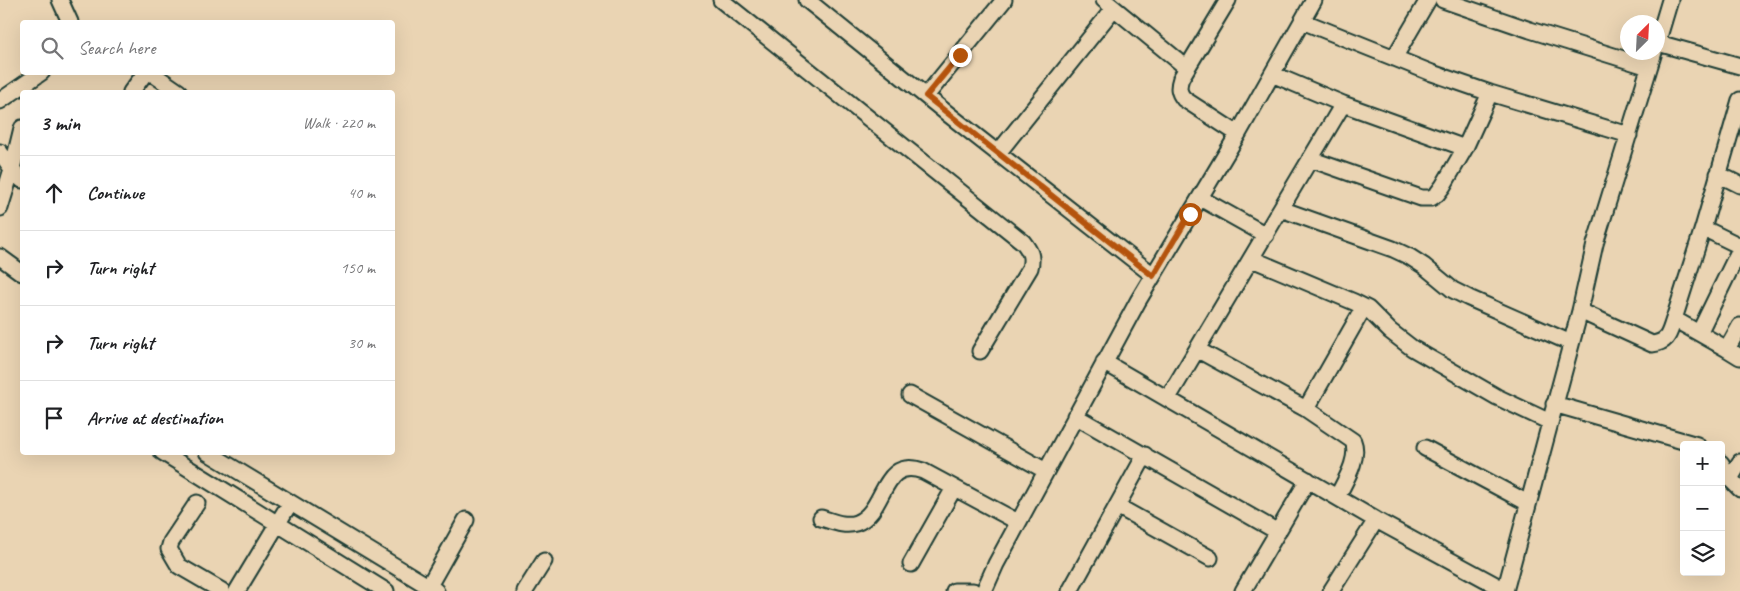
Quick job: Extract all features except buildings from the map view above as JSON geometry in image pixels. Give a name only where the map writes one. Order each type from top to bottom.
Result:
[{"type":"street","points":[[60,0],[69,20]]},
{"type":"street","points":[[722,0],[1023,242],[1030,251],[1032,261],[1030,268],[980,351]]},
{"type":"street","points":[[807,0],[1153,276]]},
{"type":"street","points":[[926,96],[1004,0]]},
{"type":"street","points":[[1228,0],[1187,68],[1179,85],[1179,93],[1184,99],[1238,134]]},
{"type":"street","points":[[984,591],[1018,522],[1104,362],[1238,134],[1314,0]]},
{"type":"street","points":[[1394,58],[1428,0]]},
{"type":"street","points":[[1443,0],[1530,30],[1650,67]]},
{"type":"street","points":[[1665,18],[1670,0]]},
{"type":"street","points":[[998,153],[1109,4],[1187,68]]},
{"type":"street","points":[[1302,21],[1432,74],[1629,135]]},
{"type":"street","points":[[1665,44],[1740,66]]},
{"type":"street","points":[[1104,362],[1376,520],[1505,590],[1580,311],[1595,244],[1652,60]]},
{"type":"street","points":[[1272,74],[1343,104],[1465,148]]},
{"type":"street","points":[[32,90],[38,75]]},
{"type":"street","points":[[0,101],[38,75]]},
{"type":"street","points":[[132,90],[144,75]]},
{"type":"street","points":[[154,75],[176,90]]},
{"type":"street","points":[[1310,159],[1421,198],[1430,198],[1438,194],[1444,186],[1465,148],[1490,93]]},
{"type":"street","points":[[1580,311],[1652,344],[1661,343],[1666,340],[1703,228],[1740,100]]},
{"type":"street","points":[[1168,398],[1343,104]]},
{"type":"street","points":[[0,208],[17,175],[20,147]]},
{"type":"street","points":[[0,152],[17,175]]},
{"type":"street","points":[[1718,174],[1740,185]]},
{"type":"street","points":[[1200,198],[1266,235]]},
{"type":"street","points":[[1281,209],[1393,249],[1417,262],[1453,290],[1571,343]]},
{"type":"street","points":[[1699,333],[1740,248],[1703,228]]},
{"type":"street","points":[[0,258],[20,272]]},
{"type":"street","points":[[1252,259],[1364,307],[1400,340],[1412,348],[1497,397],[1550,422]]},
{"type":"street","points":[[1306,409],[1364,307]]},
{"type":"street","points":[[1674,319],[1734,353],[1740,326]]},
{"type":"street","points":[[1198,350],[1306,409],[1347,435],[1353,441],[1356,448],[1356,456],[1337,497]]},
{"type":"street","points":[[910,395],[1046,471]]},
{"type":"street","points":[[1554,404],[1683,441]]},
{"type":"street","points":[[1075,416],[1278,532]]},
{"type":"street","points":[[1425,448],[1528,502]]},
{"type":"street","points":[[167,455],[386,591]]},
{"type":"street","points":[[212,455],[430,590],[466,520]]},
{"type":"street","points":[[1070,591],[1145,455]]},
{"type":"street","points":[[1735,484],[1740,462]]},
{"type":"street","points":[[821,518],[842,524],[856,523],[867,515],[896,472],[906,468],[923,471],[1018,522]]},
{"type":"street","points":[[1725,469],[1735,484]]},
{"type":"street","points":[[1243,591],[1308,480]]},
{"type":"street","points":[[912,564],[954,488]]},
{"type":"street","points":[[197,503],[171,542],[169,549],[179,566],[222,591]]},
{"type":"street","points":[[237,591],[290,503]]},
{"type":"street","points":[[1117,506],[1210,558]]},
{"type":"street","points":[[1331,591],[1376,520]]},
{"type":"street","points":[[525,591],[544,561]]},
{"type":"street","points":[[954,591],[973,591]]},
{"type":"route","points":[[960,55],[926,96],[1153,276],[1190,214]]}]
